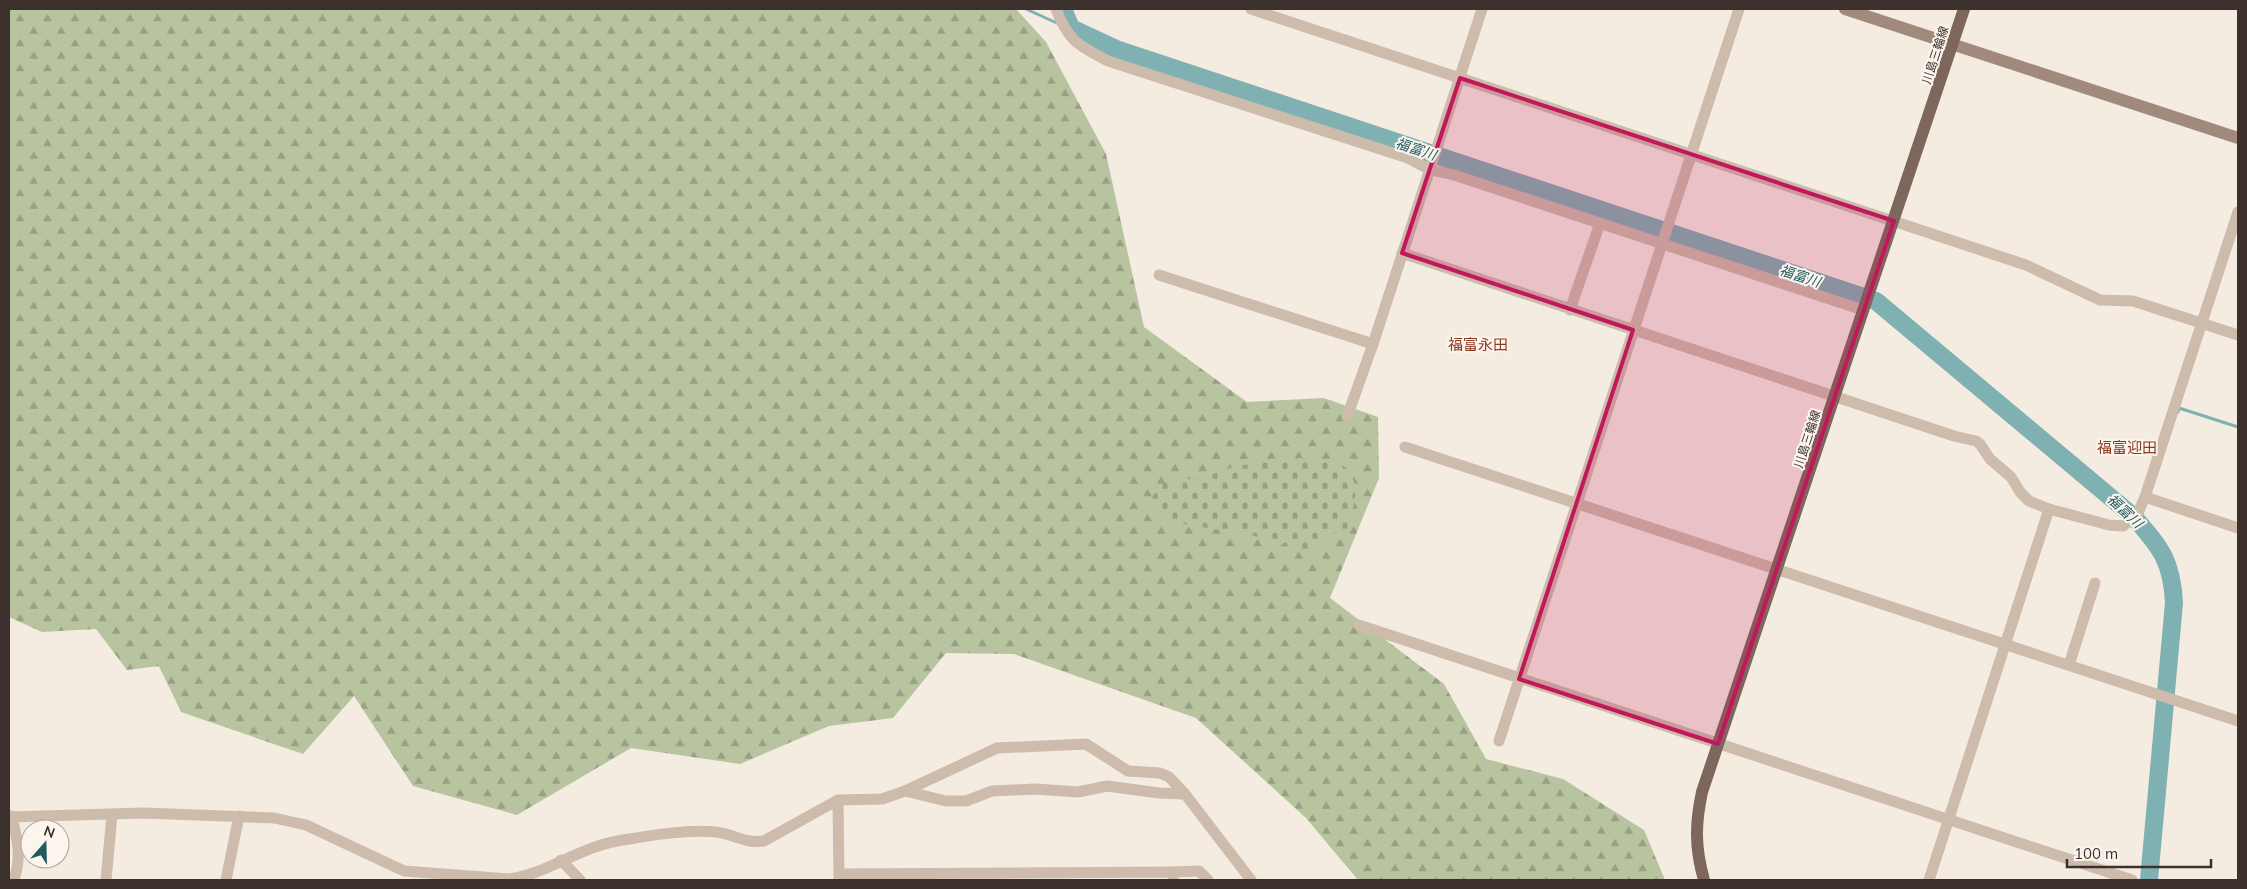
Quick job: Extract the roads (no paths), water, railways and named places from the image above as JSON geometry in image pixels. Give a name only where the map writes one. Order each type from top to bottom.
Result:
[{"type":"main road","name":"川島三輪線","points":[[1704,880],[1696,844],[1696,819],[1702,792],[1964,9]]},
{"type":"street","points":[[1251,9],[2026,266],[2094,298],[2133,301],[2238,335]]},
{"type":"street","points":[[1347,417],[1373,344],[1482,9]]},
{"type":"street","points":[[1499,741],[1739,9]]},
{"type":"street","points":[[1846,9],[2238,138]]},
{"type":"street","points":[[1060,20],[1069,36],[1082,47],[1108,61],[1864,309]]},
{"type":"street","points":[[1402,253],[1570,310],[1976,441],[1990,459],[2011,478],[2020,492],[2029,501],[2049,509],[2109,525],[2123,526],[2132,520],[2148,498],[2205,324],[2238,212]]},
{"type":"street","points":[[1570,310],[1600,223]]},
{"type":"street","points":[[1160,276],[1373,344]]},
{"type":"street","points":[[1406,447],[2238,720]]},
{"type":"street","points":[[2148,498],[2238,528]]},
{"type":"street","points":[[1928,880],[2049,509]]},
{"type":"street","points":[[2069,665],[2095,583]]},
{"type":"street","points":[[1359,625],[2132,880]]},
{"type":"street","points":[[14,880],[19,865],[19,851],[10,817],[189,813],[288,820],[306,825],[404,871],[522,879],[588,849],[616,842],[699,831],[719,832],[752,843],[764,841],[838,800],[882,799],[905,791],[997,748],[1086,744],[1128,771],[1160,773],[1170,777],[1251,880]]},
{"type":"street","points":[[905,791],[946,801],[966,801],[992,791],[1035,789],[1078,792],[1107,786],[1159,793],[1185,794]]},
{"type":"street","points":[[838,800],[839,877],[1173,876],[1199,871],[1208,880]]},
{"type":"street","points":[[106,880],[112,815]]},
{"type":"street","points":[[226,880],[238,816]]},
{"type":"street","points":[[561,860],[580,880]]},
{"type":"waterway","points":[[1026,9],[1059,24]]},
{"type":"waterway","name":"福富川","points":[[1063,9],[1071,28],[1116,49],[1876,301],[2134,517],[2163,555],[2171,576],[2174,603],[2149,880]]},
{"type":"waterway","points":[[2178,412],[2179,408],[2238,427]]},
{"type":"district","name":"福富永田","points":[[1478,344]]},
{"type":"district","name":"福富迎田","points":[[2127,447]]}]
